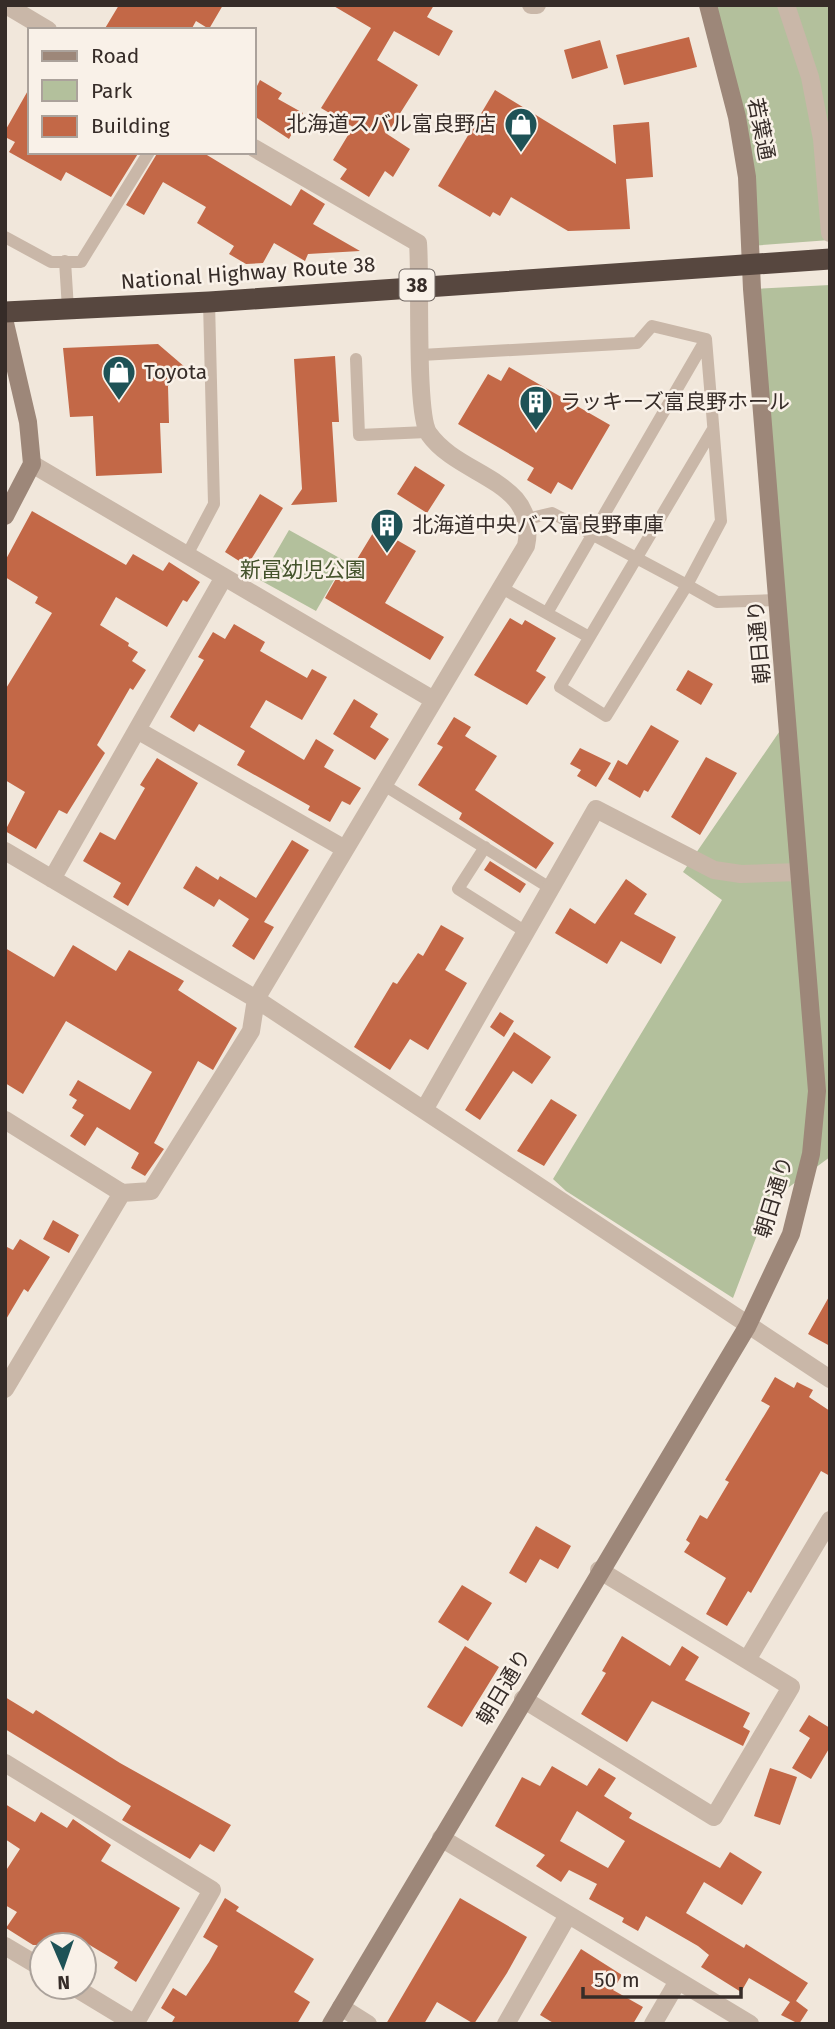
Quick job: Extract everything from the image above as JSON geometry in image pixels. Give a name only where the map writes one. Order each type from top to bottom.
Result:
[{"type":"highway","name":"National Highway Route 38","points":[[5,312],[209,302],[830,258]]},
{"type":"street","name":"若葉通","points":[[708,5],[737,117],[747,177],[751,264]]},
{"type":"street","points":[[786,5],[810,76],[822,139],[830,233]]},
{"type":"street","points":[[18,8],[45,28]]},
{"type":"street","points":[[5,1121],[122,1193],[151,1191],[251,1031],[256,999],[432,698],[526,546],[529,531],[525,509],[514,495],[446,453],[427,432],[420,404],[421,285],[418,243],[256,149]]},
{"type":"street","name":"朝日通り","points":[[331,2024],[599,1570],[747,1327],[790,1234],[811,1154],[817,1091],[751,264]]},
{"type":"street","points":[[5,323],[28,422],[32,464],[5,516]]},
{"type":"street","points":[[32,464],[432,698]]},
{"type":"street","points":[[52,879],[224,577]]},
{"type":"street","points":[[137,730],[345,849]]},
{"type":"street","points":[[424,1110],[596,808],[714,870],[741,874],[800,872]]},
{"type":"street","points":[[5,851],[256,999],[747,1327],[830,1379]]},
{"type":"street","points":[[5,1389],[122,1193]]},
{"type":"street","points":[[747,1660],[830,1520]]},
{"type":"street","points":[[523,1699],[714,1817],[791,1686],[599,1570]]},
{"type":"street","points":[[5,1763],[212,1890],[135,2024],[97,2001]]},
{"type":"street","points":[[441,1838],[750,2024]]},
{"type":"street","points":[[506,2024],[568,1915]]},
{"type":"street","points":[[5,1946],[28,1960]]},
{"type":"street","points":[[653,2024],[678,1980]]},
{"type":"street","points":[[341,2007],[369,2024]]},
{"type":"lane","points":[[5,237],[51,261],[81,262],[148,154]]},
{"type":"lane","points":[[65,261],[68,309]]},
{"type":"lane","points":[[187,555],[214,505],[209,302]]},
{"type":"lane","points":[[421,355],[637,343],[652,326],[706,339]]},
{"type":"lane","points":[[706,339],[721,521],[687,585],[606,716],[559,687],[713,429]]},
{"type":"lane","points":[[547,613],[706,339]]},
{"type":"lane","points":[[356,359],[359,435],[427,432]]},
{"type":"lane","points":[[527,519],[552,513],[717,602],[778,600]]},
{"type":"lane","points":[[500,587],[589,637]]},
{"type":"lane","points":[[382,784],[550,888]]},
{"type":"lane","points":[[485,848],[458,890],[526,932]]},
{"type":"green space","points":[[708,5],[830,5],[830,240],[750,246],[747,177]]},
{"type":"green space","points":[[830,285],[830,1157],[770,1201],[733,1298],[566,1191],[553,1179],[722,900],[683,872],[788,719],[752,289]]},
{"type":"green space","name":"新冨幼児公園","points":[[289,530],[345,561],[316,611],[260,580]]},
{"type":"building","points":[[119,5],[223,5],[210,28],[196,21],[192,28],[105,28]]},
{"type":"building","points":[[332,5],[434,5],[427,17],[453,31],[439,56],[394,31],[377,60],[418,85],[387,134],[410,149],[393,177],[385,171],[369,197],[340,179],[347,169],[333,160],[353,127],[321,108],[371,28]]},
{"type":"building","points":[[689,37],[697,67],[624,85],[616,55]]},
{"type":"building","points":[[600,40],[608,68],[572,79],[564,50]]},
{"type":"building","points":[[260,80],[282,93],[278,99],[303,113],[289,139],[256,117],[256,88]]},
{"type":"building","name":"北海道スバル富良野店","points":[[495,90],[616,164],[613,125],[649,122],[653,177],[626,179],[630,229],[568,231],[511,197],[500,216],[493,212],[490,217],[438,186]]},
{"type":"building","points":[[28,91],[28,154],[138,154],[111,197],[66,172],[61,181],[9,152],[15,142],[5,137],[5,131]]},
{"type":"building","points":[[157,154],[205,154],[291,206],[301,189],[325,204],[313,224],[360,251],[308,254],[305,261],[274,243],[263,263],[246,264],[229,254],[234,246],[197,223],[206,207],[163,182],[144,215],[126,205]]},
{"type":"building","name":"Toyota","points":[[158,344],[186,368],[168,386],[169,423],[160,423],[162,473],[96,476],[93,416],[70,417],[63,348]]},
{"type":"building","points":[[335,356],[339,422],[332,422],[337,502],[291,505],[302,489],[294,359]]},
{"type":"building","name":"ラッキーズ富良野ホール","points":[[509,367],[610,425],[572,490],[558,482],[551,494],[527,480],[534,468],[458,424],[488,374],[501,381]]},
{"type":"building","points":[[415,466],[445,485],[427,513],[397,494]]},
{"type":"building","points":[[260,494],[283,508],[247,566],[225,552]]},
{"type":"building","points":[[32,511],[126,565],[133,554],[163,571],[169,562],[200,582],[187,602],[183,600],[167,627],[116,597],[100,625],[129,643],[128,646],[138,652],[132,661],[146,670],[133,690],[130,688],[97,745],[105,753],[67,814],[59,810],[36,849],[5,831],[25,792],[5,780],[5,690],[52,613],[35,603],[38,597],[5,577],[5,561]]},
{"type":"building","points":[[376,528],[416,551],[385,603],[444,637],[430,660],[325,598],[338,575],[345,579]]},
{"type":"building","points":[[510,618],[522,625],[525,620],[556,638],[536,671],[546,677],[527,705],[474,675]]},
{"type":"building","points":[[234,624],[265,642],[260,651],[307,678],[312,669],[327,677],[302,720],[266,700],[250,727],[304,760],[316,739],[334,750],[324,767],[361,788],[350,805],[342,801],[330,822],[308,810],[310,806],[237,765],[245,751],[199,724],[194,732],[170,717],[204,660],[198,657],[213,632],[225,639]]},
{"type":"building","points":[[688,670],[713,684],[701,705],[676,690]]},
{"type":"building","points":[[354,699],[378,714],[370,727],[389,739],[375,760],[333,734]]},
{"type":"building","points":[[454,717],[471,727],[465,736],[497,756],[475,790],[554,843],[536,869],[459,819],[462,813],[418,785],[443,747],[437,744]]},
{"type":"building","points":[[651,725],[679,741],[648,792],[644,790],[640,798],[608,779],[618,760],[627,765]]},
{"type":"building","points":[[580,748],[611,763],[596,787],[577,776],[581,770],[570,764]]},
{"type":"building","points":[[706,757],[737,773],[700,835],[671,817]]},
{"type":"building","points":[[157,758],[198,783],[128,906],[113,897],[121,883],[83,861],[100,832],[115,840],[145,788],[140,785]]},
{"type":"building","points":[[292,840],[309,850],[264,922],[274,927],[254,960],[232,946],[249,919],[219,899],[214,907],[183,888],[196,866],[218,880],[220,876],[256,898]]},
{"type":"building","points":[[490,861],[526,884],[520,893],[484,870]]},
{"type":"building","points":[[626,879],[647,894],[634,914],[676,937],[661,964],[621,941],[607,964],[555,933],[570,908],[595,924]]},
{"type":"building","points":[[441,925],[464,938],[445,970],[467,983],[428,1050],[410,1039],[390,1070],[354,1047],[393,982],[397,984],[418,953],[423,956]]},
{"type":"building","points":[[73,945],[116,971],[129,950],[184,981],[178,990],[237,1028],[213,1070],[198,1061],[154,1143],[164,1149],[145,1176],[131,1168],[139,1153],[97,1127],[85,1146],[70,1136],[84,1115],[72,1108],[77,1100],[69,1095],[78,1080],[130,1110],[152,1072],[66,1021],[23,1094],[5,1083],[5,948],[54,977]]},
{"type":"building","points":[[500,1012],[514,1021],[504,1037],[490,1027]]},
{"type":"building","points":[[514,1032],[551,1057],[532,1084],[513,1071],[480,1120],[465,1110]]},
{"type":"building","points":[[551,1099],[577,1115],[544,1166],[517,1151]]},
{"type":"building","points":[[53,1220],[79,1235],[69,1253],[43,1239]]},
{"type":"building","points":[[20,1239],[50,1257],[28,1292],[24,1289],[5,1321],[5,1246],[13,1250]]},
{"type":"building","points":[[830,1295],[830,1346],[808,1334]]},
{"type":"building","points":[[775,1377],[794,1388],[797,1382],[813,1390],[809,1397],[830,1411],[830,1476],[821,1471],[751,1593],[748,1591],[727,1626],[706,1614],[726,1578],[684,1552],[690,1543],[686,1540],[700,1515],[707,1519],[729,1482],[725,1480],[770,1406],[761,1401]]},
{"type":"building","points":[[536,1526],[571,1546],[558,1569],[540,1559],[526,1583],[509,1573]]},
{"type":"building","points":[[462,1585],[492,1603],[468,1641],[438,1622]]},
{"type":"building","points":[[622,1636],[670,1666],[682,1646],[699,1657],[685,1680],[750,1713],[743,1727],[750,1731],[743,1746],[652,1701],[627,1742],[581,1714],[606,1673],[602,1671]]},
{"type":"building","points":[[465,1646],[499,1667],[462,1727],[427,1707]]},
{"type":"building","points":[[5,1697],[33,1714],[36,1710],[120,1763],[231,1825],[214,1852],[200,1844],[190,1859],[122,1820],[131,1806],[5,1729]]},
{"type":"building","points":[[809,1715],[830,1728],[830,1747],[811,1779],[792,1768],[810,1738],[799,1731]]},
{"type":"building","points":[[552,1766],[587,1786],[599,1768],[616,1778],[604,1796],[632,1813],[629,1818],[720,1868],[730,1852],[762,1872],[742,1905],[704,1882],[686,1913],[744,1948],[746,1944],[808,1983],[796,2001],[808,2010],[799,2024],[781,2015],[790,2002],[749,1978],[741,1992],[701,1967],[709,1955],[698,1946],[646,1916],[638,1931],[622,1922],[624,1918],[589,1899],[597,1884],[569,1870],[561,1882],[536,1866],[545,1855],[495,1826],[522,1777],[540,1786]],"holes":[[[577,1811],[625,1841],[608,1868],[560,1841]]]},
{"type":"building","points":[[770,1768],[797,1777],[780,1825],[754,1816]]},
{"type":"building","points":[[5,1804],[35,1822],[41,1812],[67,1828],[73,1819],[111,1845],[101,1861],[180,1908],[136,1982],[114,1968],[118,1962],[98,1950],[98,1931],[28,1931],[28,1942],[6,1928],[17,1912],[5,1905],[5,1872],[20,1849],[5,1839]]},
{"type":"building","points":[[225,1898],[239,1907],[236,1911],[314,1959],[294,1992],[310,2002],[297,2024],[171,2024],[175,2017],[161,2008],[173,1988],[186,1996],[209,1962],[218,1946],[203,1937]]},
{"type":"building","points":[[460,1898],[527,1937],[507,1973],[474,2024],[437,2002],[424,2024],[386,2024]]},
{"type":"building","points":[[581,1949],[622,1975],[613,1990],[643,2007],[633,2024],[555,2024],[540,2015]]},
{"type":"place","name":"北海道スバル富良野店","points":[[521,154]]},
{"type":"place","name":"Toyota","points":[[119,402]]},
{"type":"place","name":"ラッキーズ富良野ホール","points":[[536,432]]},
{"type":"place","name":"北海道中央バス富良野車庫","points":[[387,555]]}]
